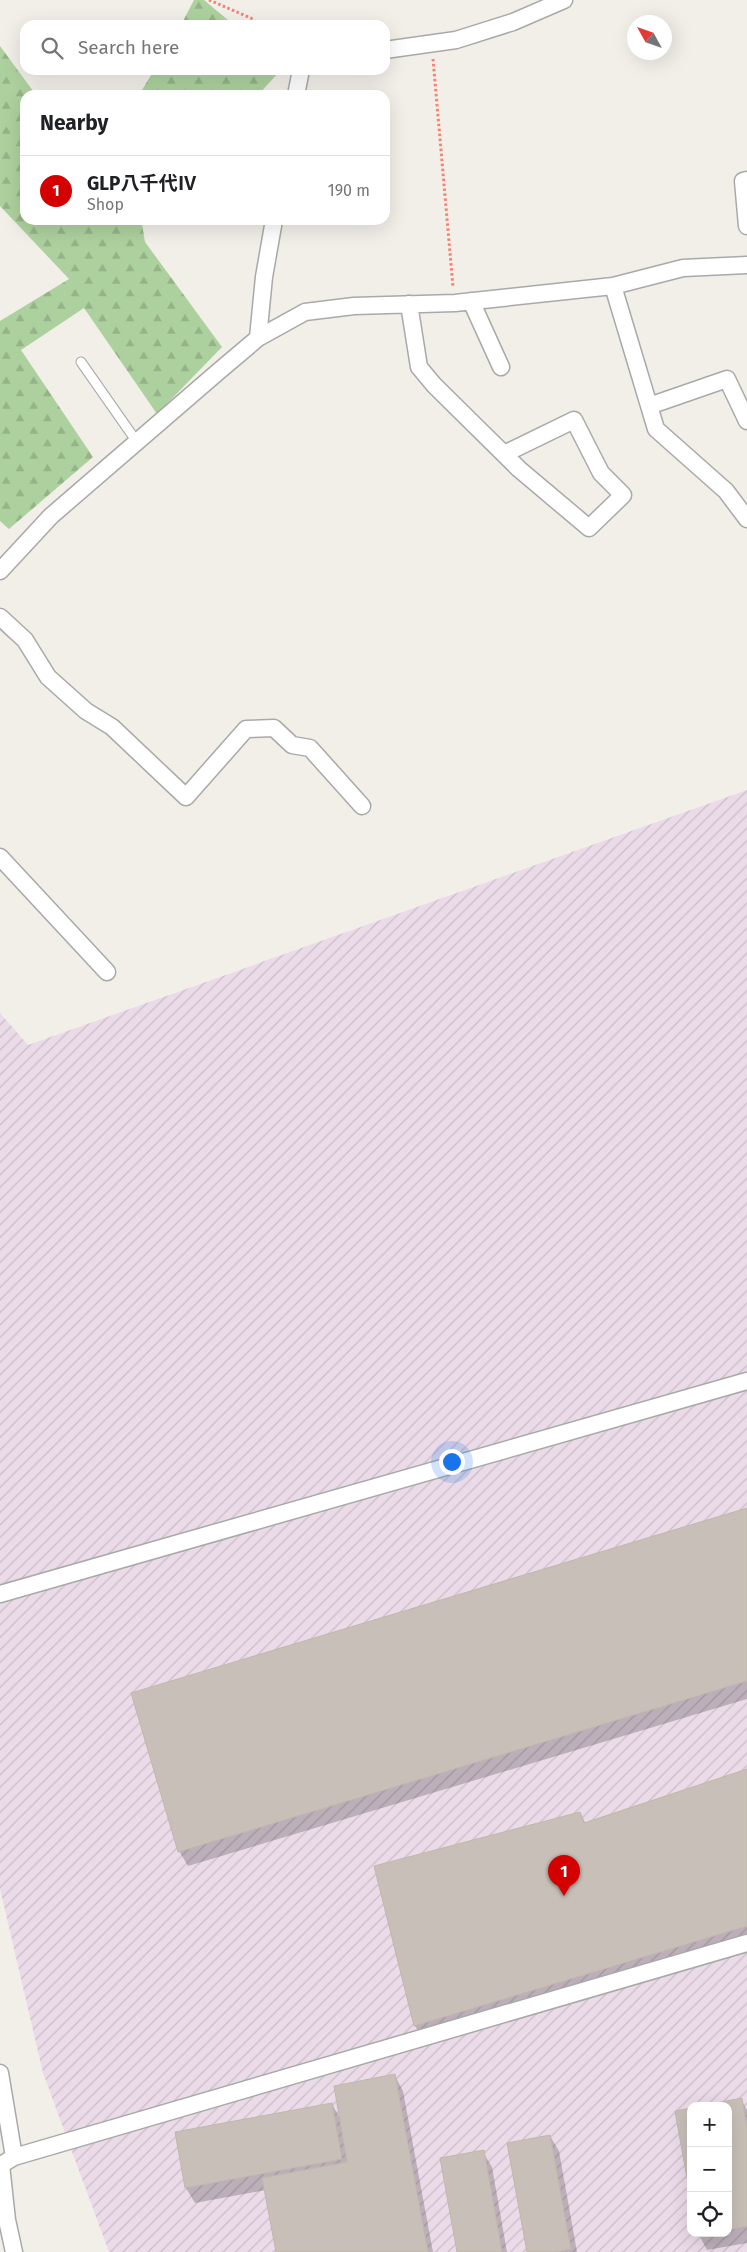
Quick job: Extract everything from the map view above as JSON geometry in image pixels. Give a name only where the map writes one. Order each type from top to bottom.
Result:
[{"type":"street","points":[[390,49],[456,40],[513,22],[564,0]]},
{"type":"street","points":[[297,90],[299,75]]},
{"type":"street","points":[[747,180],[743,181],[747,226]]},
{"type":"street","points":[[258,338],[264,277],[273,225]]},
{"type":"street","points":[[0,571],[51,516],[258,338],[305,312],[354,306],[454,303],[613,286],[683,268],[747,265]]},
{"type":"street","points":[[613,286],[656,429],[726,491],[747,519]]},
{"type":"street","points":[[471,301],[501,367]]},
{"type":"street","points":[[409,304],[419,367],[434,385],[504,454],[589,528],[623,495],[601,473],[574,420],[504,454]]},
{"type":"street","points":[[649,406],[727,379],[747,421]]},
{"type":"street","points":[[0,616],[25,640],[48,676],[86,711],[112,727],[186,797],[246,728],[274,728],[292,745],[310,748],[362,806]]},
{"type":"street","points":[[0,858],[108,972]]},
{"type":"street","points":[[0,1594],[747,1381]]},
{"type":"street","points":[[14,2252],[7,2220],[1,2165],[14,2157],[747,1943]]},
{"type":"street","points":[[0,2073],[14,2157]]},
{"type":"lane","points":[[81,362],[136,442]]},
{"type":"path","points":[[209,0],[254,20]]},
{"type":"path","points":[[431,44],[454,303]]},
{"type":"shaded area","points":[[747,790],[747,2252],[109,2252],[43,2073],[0,1889],[0,1013],[28,1045]]},
{"type":"green space","points":[[194,0],[204,0],[228,20],[184,20]]},
{"type":"green space","points":[[0,46],[32,90],[20,90],[20,225],[142,225],[145,242],[222,347],[157,414],[84,308],[21,350],[93,457],[9,529],[0,521],[0,321],[69,279],[0,206]]},
{"type":"green space","points":[[151,75],[276,75],[263,90],[142,90]]},
{"type":"building","points":[[747,1508],[747,1681],[178,1852],[131,1693]]},
{"type":"building","points":[[747,1769],[747,1926],[414,2026],[374,1866],[580,1812],[584,1823]]},
{"type":"building","points":[[395,2074],[428,2252],[276,2252],[262,2178],[347,2162],[334,2086]]},
{"type":"building","points":[[742,2098],[747,2128],[747,2226],[732,2229],[732,2102],[722,2102]]},
{"type":"building","points":[[332,2103],[342,2159],[185,2188],[175,2132]]},
{"type":"building","points":[[687,2109],[687,2178],[675,2111]]},
{"type":"building","points":[[550,2135],[571,2249],[557,2252],[527,2252],[507,2143]]},
{"type":"building","points":[[484,2150],[502,2252],[457,2252],[440,2158]]},
{"type":"place","name":"GLP八千代Ⅳ","points":[[564,1896]]}]
